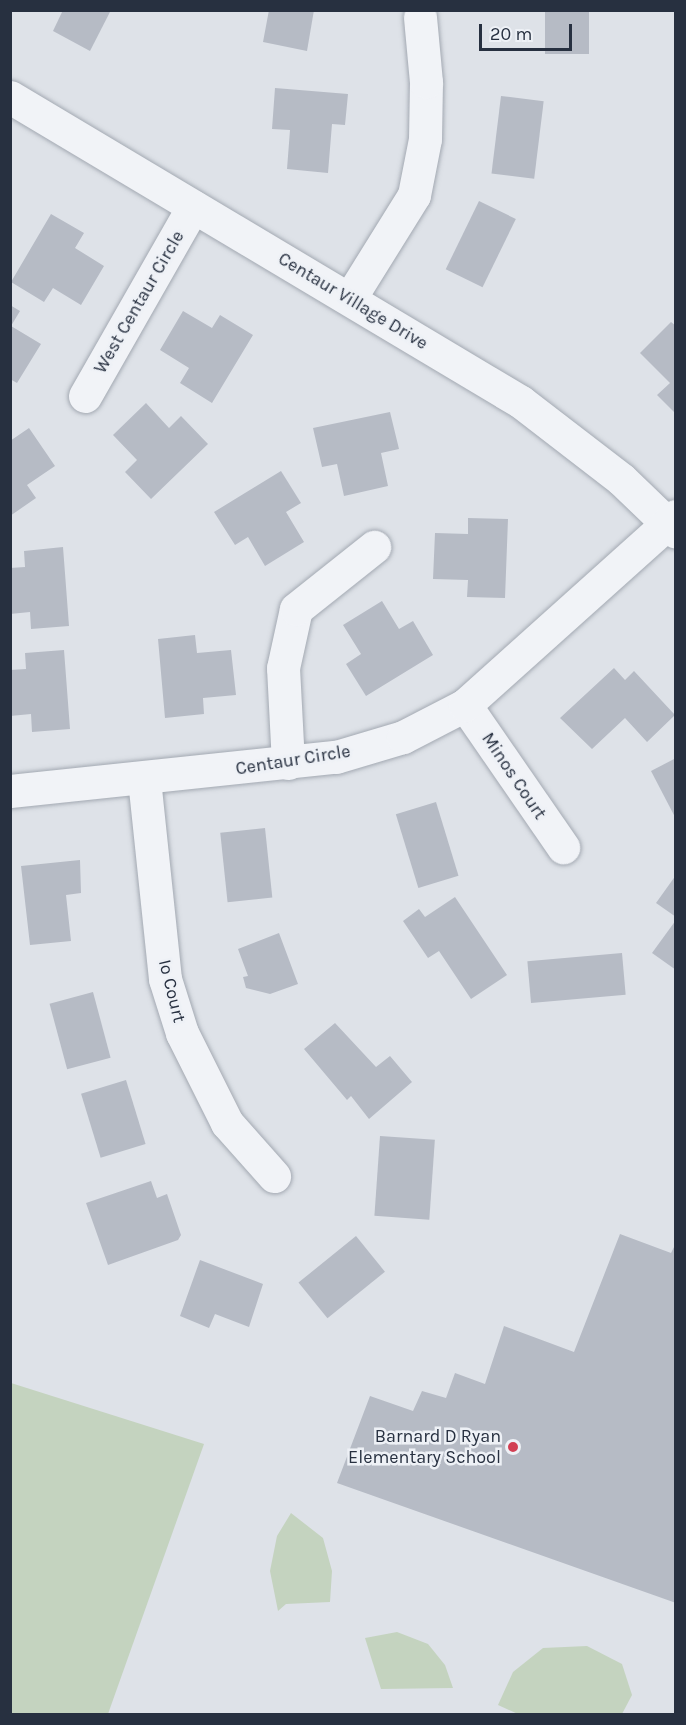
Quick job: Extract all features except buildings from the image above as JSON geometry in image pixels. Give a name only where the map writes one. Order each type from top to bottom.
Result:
[{"type":"street","points":[[350,298],[414,195],[425,139],[426,82],[420,17]]},
{"type":"street","name":"Centaur Village Drive","points":[[10,97],[521,402],[621,479],[673,524]]},
{"type":"street","name":"West Centaur Circle","points":[[85,396],[193,207]]},
{"type":"street","name":"Centaur Circle","points":[[10,791],[144,779],[336,757],[403,737],[465,705],[673,524]]},
{"type":"street","points":[[288,763],[283,668],[296,609],[374,548]]},
{"type":"street","name":"Minos Court","points":[[465,705],[563,847]]},
{"type":"street","name":"Io Court","points":[[144,779],[165,979],[175,1012],[227,1123],[274,1176]]},
{"type":"green space","points":[[11,1383],[204,1444],[108,1714],[11,1714]]},
{"type":"green space","points":[[291,1513],[323,1538],[332,1571],[330,1602],[286,1604],[278,1611],[270,1571],[277,1536]]},
{"type":"green space","points":[[397,1632],[428,1644],[445,1665],[453,1688],[381,1689],[365,1638]]},
{"type":"green space","points":[[587,1646],[622,1664],[632,1695],[622,1714],[518,1714],[498,1705],[513,1672],[543,1648]]},
{"type":"place","name":"Barnard D Ryan Elementary School","points":[[513,1447]]}]
